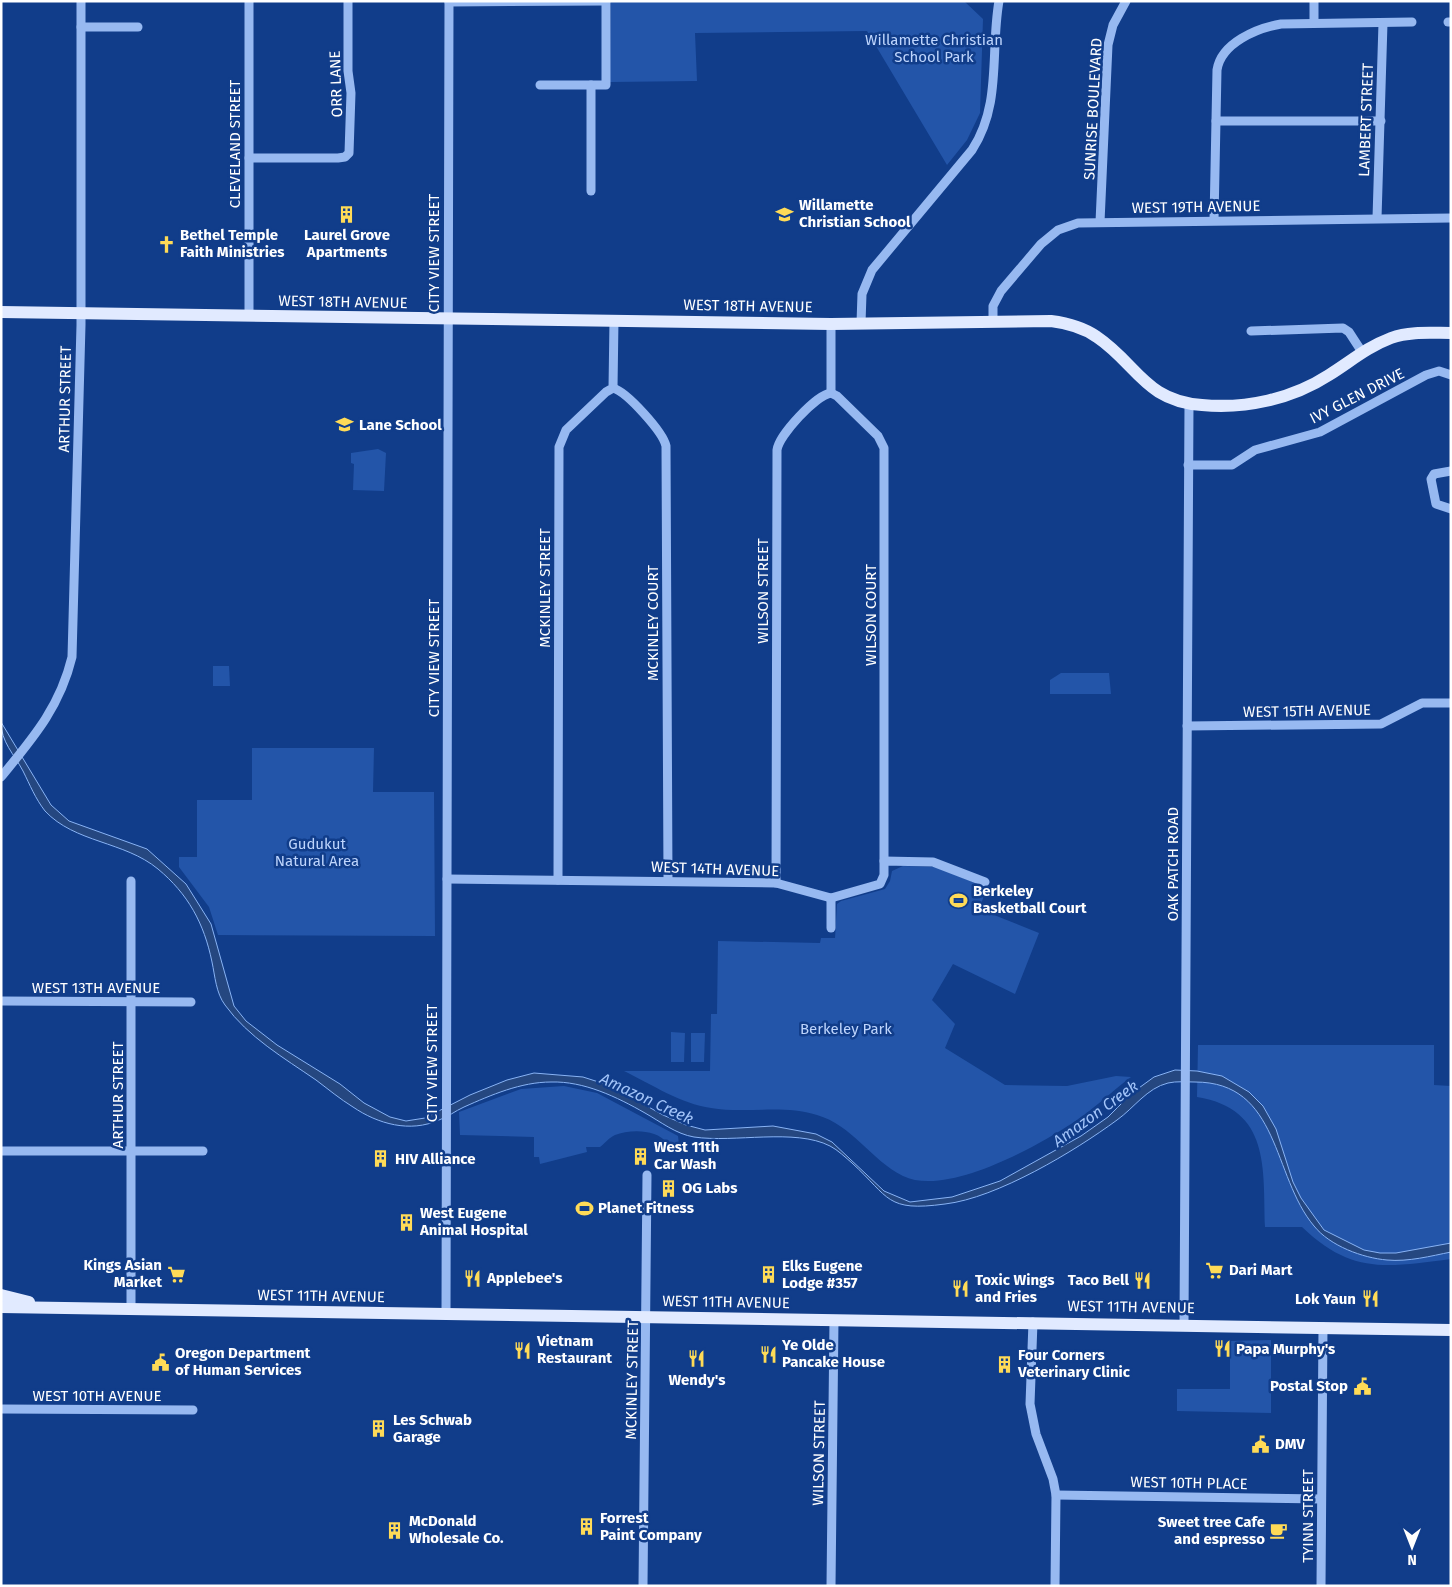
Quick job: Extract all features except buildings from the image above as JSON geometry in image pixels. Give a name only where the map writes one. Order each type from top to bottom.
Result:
[{"type":"main road","name":"WEST 18TH AVENUE","points":[[1,312],[448,320],[614,320],[831,324],[993,320],[1051,321],[1082,329],[1106,344],[1140,379],[1153,389],[1189,404],[1236,406],[1272,400],[1317,382],[1362,352],[1392,338],[1407,334],[1451,333]]},
{"type":"main road","points":[[1,1295],[46,1306]]},
{"type":"main road","name":"WEST 11TH AVENUE","points":[[1,1307],[46,1306],[446,1315],[1033,1322],[1451,1330]]},
{"type":"street","name":"ARTHUR STREET","points":[[1,777],[39,731],[64,686],[72,657],[81,314],[82,1]]},
{"type":"street","name":"CLEVELAND STREET","points":[[249,1],[249,316]]},
{"type":"street","name":"ORR LANE","points":[[249,158],[338,158],[347,155],[351,145],[348,1]]},
{"type":"street","points":[[449,2],[606,1],[606,85],[540,85]]},
{"type":"street","points":[[861,323],[862,294],[872,270],[972,150],[984,130],[993,94],[999,1]]},
{"type":"street","name":"SUNRISE BOULEVARD","points":[[1100,222],[1108,45],[1113,25],[1126,1]]},
{"type":"street","points":[[1314,1],[1314,23]]},
{"type":"street","name":"CITY VIEW STREET","points":[[446,1315],[449,2]]},
{"type":"street","points":[[1214,220],[1217,70],[1219,61],[1226,51],[1266,27],[1281,24],[1412,22]]},
{"type":"street","name":"LAMBERT STREET","points":[[1377,218],[1383,23]]},
{"type":"street","points":[[82,26],[138,27]]},
{"type":"street","points":[[591,85],[591,191]]},
{"type":"street","points":[[1216,121],[1381,121]]},
{"type":"street","name":"WEST 19TH AVENUE","points":[[993,320],[993,306],[1001,291],[1045,240],[1067,226],[1100,222],[1451,218]]},
{"type":"street","points":[[613,388],[614,320]]},
{"type":"street","points":[[830,393],[831,324]]},
{"type":"street","points":[[1251,331],[1343,328],[1349,332],[1362,352]]},
{"type":"street","name":"IVY GLEN DRIVE","points":[[1188,465],[1232,465],[1255,450],[1327,430],[1426,375],[1439,371],[1451,375]]},
{"type":"street","name":"MCKINLEY STREET","points":[[558,880],[559,447],[566,430],[606,392],[613,388]]},
{"type":"street","name":"MCKINLEY COURT","points":[[613,388],[622,393],[661,433],[666,446],[668,880]]},
{"type":"street","name":"WILSON COURT","points":[[830,393],[840,398],[878,436],[884,448],[884,861]]},
{"type":"street","name":"WILSON STREET","points":[[776,882],[777,450],[784,433],[821,397],[830,393]]},
{"type":"street","name":"OAK PATCH ROAD","points":[[1184,1325],[1189,404]]},
{"type":"street","points":[[1451,471],[1432,474],[1434,500],[1438,506],[1451,509]]},
{"type":"street","name":"WEST 15TH AVENUE","points":[[1187,726],[1381,724],[1422,703],[1451,702]]},
{"type":"street","points":[[830,928],[831,898],[880,884],[884,875],[884,861],[933,862],[985,882]]},
{"type":"street","name":"WEST 14TH AVENUE","points":[[447,880],[776,882],[831,898]]},
{"type":"street","name":"ARTHUR STREET","points":[[131,1308],[132,881]]},
{"type":"street","name":"WEST 13TH AVENUE","points":[[1,1001],[191,1002]]},
{"type":"street","points":[[1,1151],[203,1151]]},
{"type":"street","name":"MCKINLEY STREET","points":[[643,1586],[647,1175]]},
{"type":"street","name":"WILSON STREET","points":[[831,1586],[834,1320]]},
{"type":"street","points":[[1033,1322],[1030,1404],[1036,1434],[1053,1479],[1056,1495],[1055,1586]]},
{"type":"street","name":"TYINN STREET","points":[[1321,1586],[1323,1327]]},
{"type":"street","name":"WEST 10TH AVENUE","points":[[1,1409],[193,1410]]},
{"type":"street","name":"WEST 10TH PLACE","points":[[1056,1495],[1321,1498]]},
{"type":"green space","name":"Willamette Christian School Park","points":[[611,1],[964,1],[983,19],[980,113],[967,140],[947,165],[867,31],[695,33],[697,81],[610,82]]},
{"type":"green space","points":[[378,449],[386,453],[384,491],[353,490],[354,464],[351,463],[351,453]]},
{"type":"green space","points":[[213,666],[229,666],[230,686],[213,686]]},
{"type":"green space","points":[[1061,673],[1109,673],[1111,694],[1050,694],[1050,680]]},
{"type":"green space","name":"Gudukut Natural Area","points":[[252,748],[374,748],[373,792],[434,792],[435,936],[218,935],[209,907],[179,867],[179,857],[197,857],[197,800],[252,800]]},
{"type":"green space","name":"Berkeley Park","points":[[903,866],[936,867],[985,887],[986,891],[979,909],[1039,933],[1015,994],[953,964],[932,1000],[955,1024],[945,1048],[1005,1085],[1067,1086],[1116,1076],[1131,1077],[1079,1119],[1013,1157],[965,1175],[942,1180],[921,1181],[903,1176],[881,1161],[841,1126],[817,1115],[791,1110],[724,1110],[700,1106],[666,1093],[624,1071],[710,1071],[711,1014],[717,1014],[718,941],[820,943],[821,938],[835,938],[837,904],[841,901],[885,889],[890,881],[892,871]]},
{"type":"green space","points":[[671,1032],[685,1033],[684,1062],[671,1062]]},
{"type":"green space","points":[[691,1033],[705,1033],[704,1062],[691,1062]]},
{"type":"green space","points":[[1198,1045],[1434,1045],[1434,1085],[1451,1086],[1451,1259],[1408,1264],[1371,1264],[1337,1253],[1302,1227],[1265,1227],[1264,1184],[1258,1145],[1251,1128],[1239,1114],[1221,1104],[1197,1097]]},
{"type":"green space","points":[[564,1086],[597,1093],[678,1136],[680,1153],[668,1152],[667,1143],[657,1135],[635,1131],[613,1136],[600,1147],[586,1147],[587,1152],[540,1164],[539,1157],[534,1157],[534,1137],[460,1135],[459,1112],[521,1089]]},
{"type":"green space","points":[[1271,1340],[1271,1413],[1177,1411],[1177,1389],[1230,1389],[1230,1341]]},
{"type":"shaded area","points":[[1,722],[51,805],[69,821],[147,849],[186,884],[211,924],[234,1006],[246,1021],[277,1045],[340,1084],[364,1103],[390,1117],[406,1121],[425,1118],[470,1095],[507,1080],[534,1073],[583,1077],[611,1086],[663,1115],[686,1125],[705,1130],[773,1126],[816,1134],[832,1142],[884,1191],[910,1202],[952,1197],[1000,1181],[1081,1136],[1108,1117],[1132,1093],[1154,1077],[1175,1070],[1197,1071],[1222,1076],[1249,1092],[1263,1106],[1276,1129],[1293,1182],[1301,1198],[1324,1230],[1364,1250],[1380,1253],[1396,1253],[1451,1243],[1451,1252],[1411,1259],[1387,1260],[1358,1254],[1338,1245],[1314,1226],[1300,1205],[1271,1135],[1259,1114],[1244,1097],[1223,1086],[1195,1082],[1171,1082],[1154,1089],[1100,1132],[1058,1159],[1011,1183],[966,1200],[926,1206],[911,1206],[891,1200],[839,1152],[830,1146],[816,1141],[782,1137],[694,1137],[675,1130],[612,1096],[576,1084],[551,1082],[517,1087],[485,1098],[442,1119],[417,1126],[394,1125],[373,1118],[343,1101],[267,1046],[234,1017],[220,995],[209,948],[199,922],[186,899],[169,879],[145,860],[71,830],[57,822],[45,811],[3,736]]},
{"type":"place","name":"Laurel Grove Apartments","points":[[347,214]]},
{"type":"place","name":"Willamette Christian School","points":[[785,214]]},
{"type":"place","name":"Bethel Temple Faith Ministries","points":[[166,244]]},
{"type":"place","name":"Lane School","points":[[345,425]]},
{"type":"place","name":"Berkeley Basketball Court","points":[[959,900]]},
{"type":"place","name":"West 11th Car Wash","points":[[640,1156]]},
{"type":"place","name":"HIV Alliance","points":[[381,1159]]},
{"type":"place","name":"OG Labs","points":[[668,1188]]},
{"type":"place","name":"Planet Fitness","points":[[584,1208]]},
{"type":"place","name":"West Eugene Animal Hospital","points":[[406,1222]]},
{"type":"place","name":"Dari Mart","points":[[1215,1270]]},
{"type":"place","name":"Kings Asian Market","points":[[176,1274]]},
{"type":"place","name":"Elks Eugene Lodge #357","points":[[768,1275]]},
{"type":"place","name":"Applebee's","points":[[473,1278]]},
{"type":"place","name":"Taco Bell","points":[[1143,1280]]},
{"type":"place","name":"Toxic Wings and Fries","points":[[961,1289]]},
{"type":"place","name":"Lok Yaun","points":[[1370,1299]]},
{"type":"place","name":"Papa Murphy's","points":[[1222,1349]]},
{"type":"place","name":"Vietnam Restaurant","points":[[523,1350]]},
{"type":"place","name":"Ye Olde Pancake House","points":[[768,1354]]},
{"type":"place","name":"Wendy's","points":[[697,1359]]},
{"type":"place","name":"Oregon Department of Human Services","points":[[161,1362]]},
{"type":"place","name":"Four Corners Veterinary Clinic","points":[[1004,1364]]},
{"type":"place","name":"Postal Stop","points":[[1362,1386]]},
{"type":"place","name":"Les Schwab Garage","points":[[379,1429]]},
{"type":"place","name":"DMV","points":[[1261,1444]]},
{"type":"place","name":"Forrest Paint Company","points":[[586,1527]]},
{"type":"place","name":"McDonald Wholesale Co.","points":[[395,1530]]},
{"type":"place","name":"Sweet tree Cafe and espresso","points":[[1279,1531]]},
{"type":"water label","name":"Amazon Creek","points":[[647,1098]]},
{"type":"water label","name":"Amazon Creek","points":[[1095,1113]]}]
